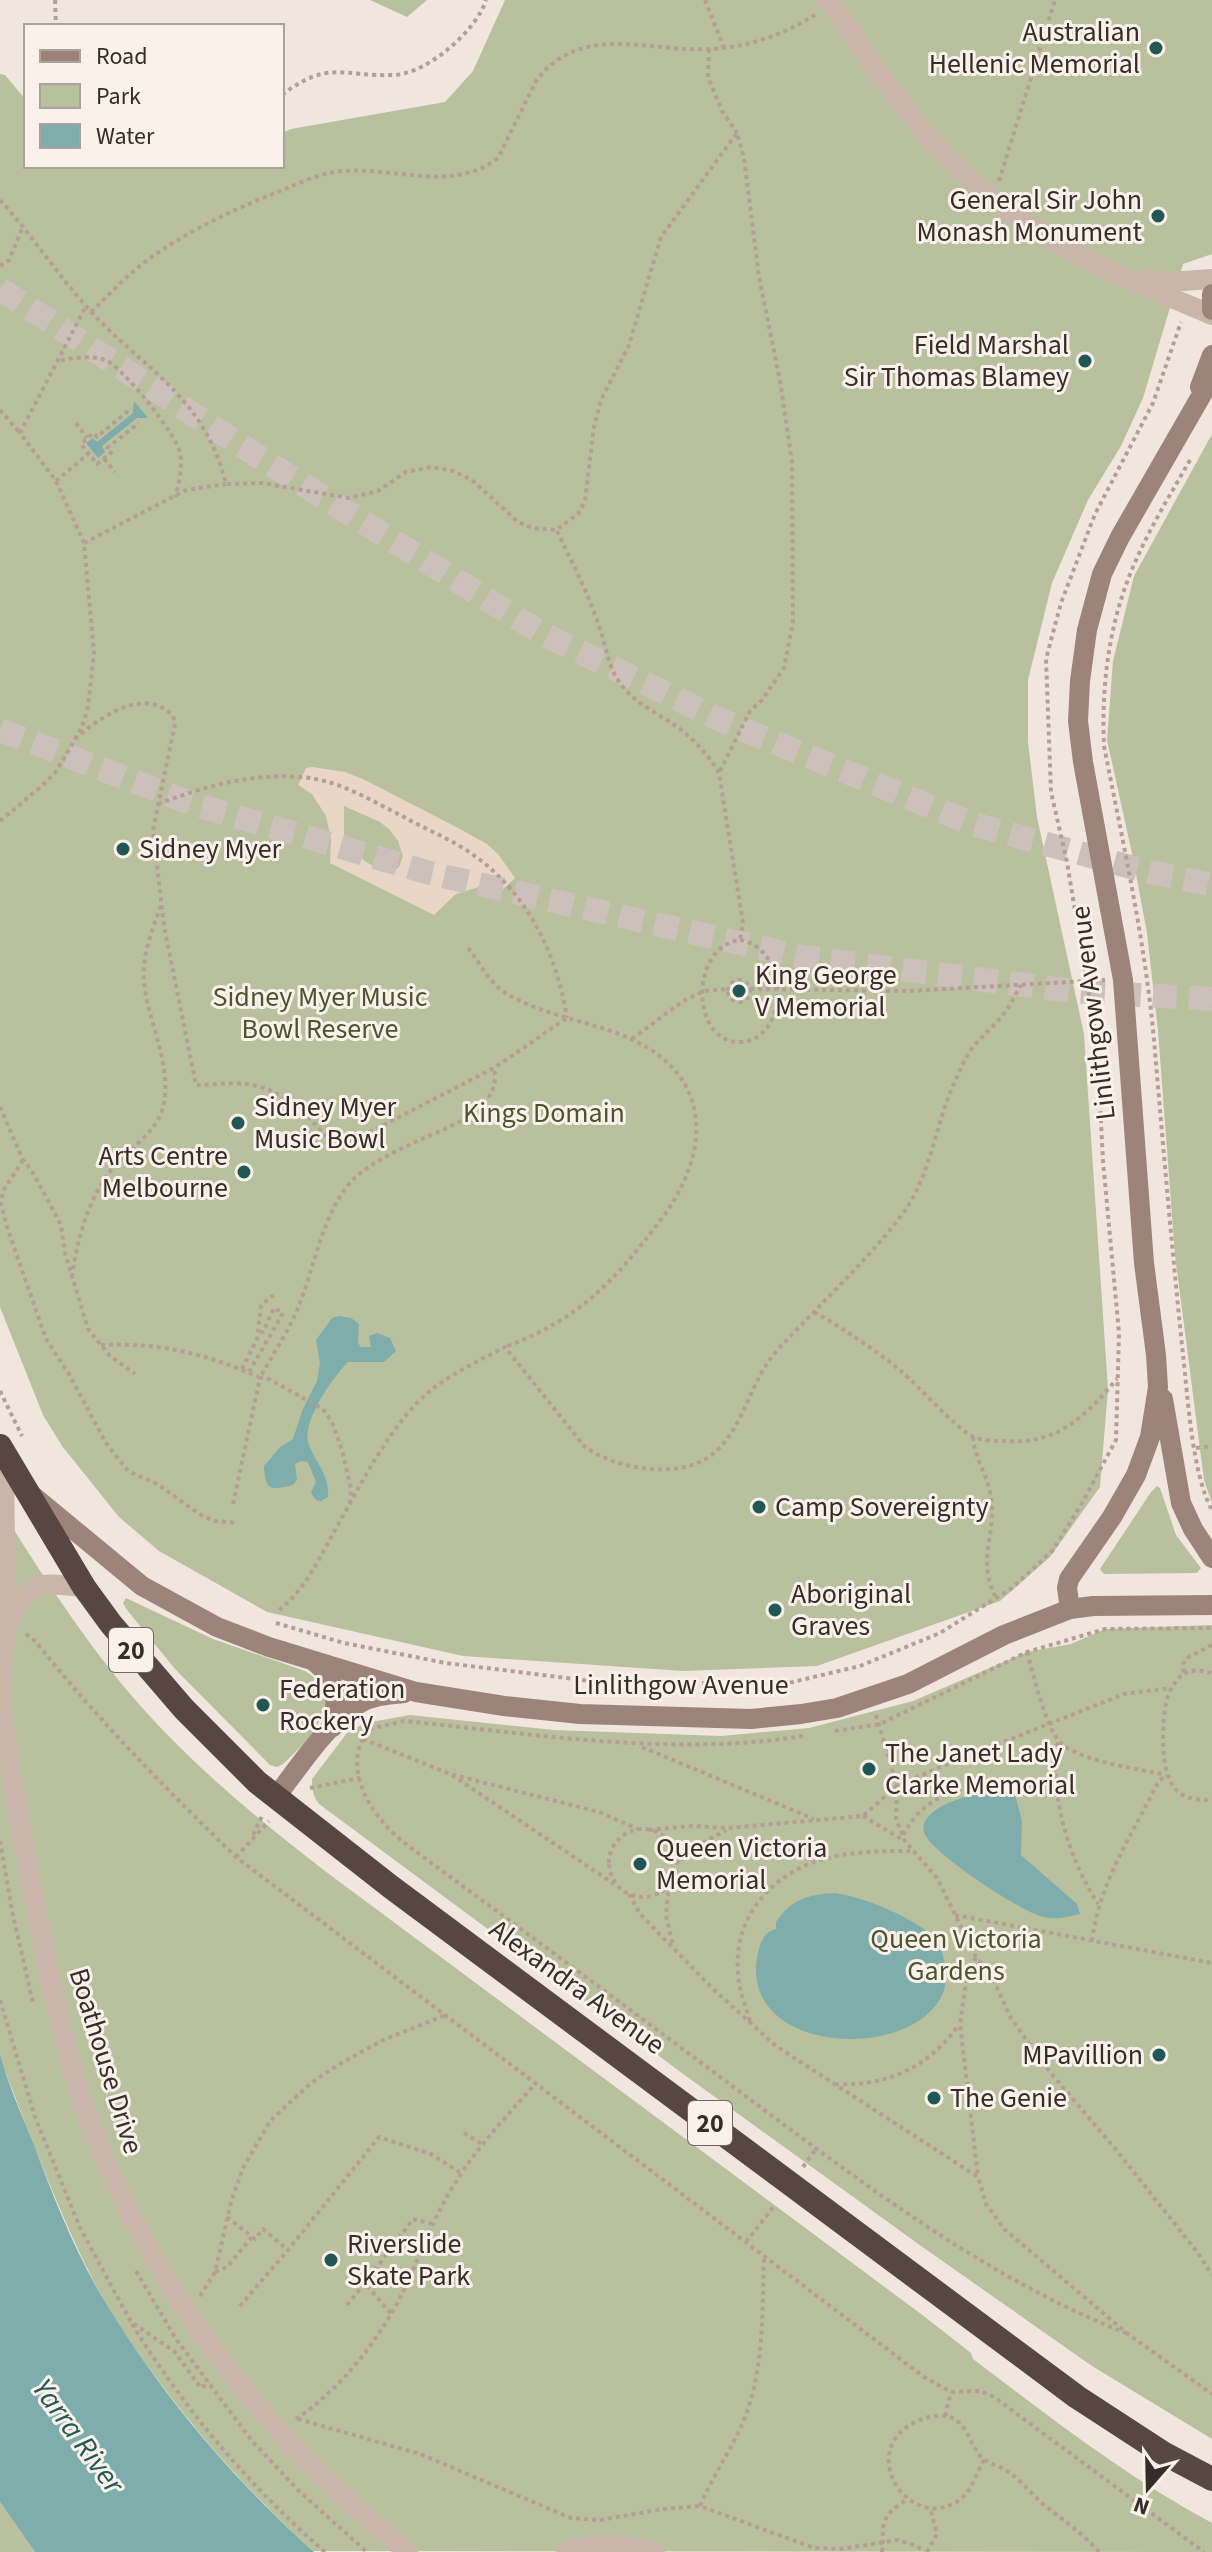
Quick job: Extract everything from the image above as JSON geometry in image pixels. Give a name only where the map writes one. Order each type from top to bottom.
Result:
[{"type":"highway","name":"Alexandra Avenue","points":[[2,1450],[84,1587],[126,1643],[211,1738],[275,1798],[1077,2397],[1163,2453],[1212,2479]]},
{"type":"street","points":[[830,2],[936,146],[993,200],[1048,239],[1106,271],[1212,313],[1212,294]]},
{"type":"street","points":[[1106,271],[1153,281],[1212,279]]},
{"type":"street","name":"Linlithgow Avenue","points":[[1190,413],[1212,355]]},
{"type":"street","name":"Linlithgow Avenue","points":[[1070,1609],[1069,1579],[1122,1501],[1145,1455],[1156,1407],[1156,1355],[1144,1263],[1123,980],[1083,762],[1078,721],[1080,681],[1087,630],[1102,574],[1212,377]]},
{"type":"street","points":[[1156,1355],[1179,1497],[1193,1529],[1212,1558]]},
{"type":"street","name":"Boathouse Drive","points":[[2,1450],[6,1630],[1,1699],[48,1973],[92,2129],[156,2264],[227,2369],[262,2413],[348,2501],[408,2552]]},
{"type":"street","name":"Linlithgow Avenue","points":[[25,1488],[111,1563],[157,1596],[217,1627],[416,1692],[580,1714],[684,1719],[776,1717],[830,1709],[870,1698],[945,1667],[1014,1631],[1070,1609],[1102,1605],[1212,1605]]},
{"type":"street","name":"Boathouse Drive","points":[[6,1630],[22,1597],[31,1587],[47,1584],[84,1587]]},
{"type":"street","points":[[311,1660],[329,1675],[334,1684],[336,1707],[333,1727]]},
{"type":"street","name":"Linlithgow Avenue","points":[[275,1798],[333,1727],[360,1703],[373,1697],[416,1692]]},
{"type":"street","points":[[566,2552],[602,2544],[618,2544],[655,2552]]},
{"type":"path","points":[[55,0],[56,24]]},
{"type":"path","points":[[284,94],[313,75],[346,71],[396,75],[409,71],[454,44],[482,13],[486,0]]},
{"type":"path","points":[[705,0],[724,48]]},
{"type":"path","points":[[993,200],[1055,0]]},
{"type":"path","points":[[91,312],[145,262],[186,235],[231,211],[305,181],[344,171],[409,173],[443,178],[461,176],[486,167],[502,151],[544,70],[585,47],[626,43],[724,48],[772,38],[830,2]]},
{"type":"path","points":[[709,49],[708,77],[722,111],[737,133],[744,158],[759,277],[780,381],[792,462],[793,622],[784,668],[762,700],[750,711],[719,773]]},
{"type":"path","points":[[84,543],[186,490],[262,483],[349,498],[378,491],[406,472],[431,467],[445,468],[472,480],[518,522],[532,528],[556,530],[578,514],[585,501],[594,426],[601,400],[629,345],[661,237],[737,133]]},
{"type":"path","points":[[0,200],[91,312],[165,379],[187,404],[216,450],[226,484]]},
{"type":"path","points":[[0,266],[9,260],[22,229]]},
{"type":"path","points":[[276,1623],[344,1643],[446,1663],[598,1682],[784,1684],[860,1666],[940,1633],[1012,1588],[1053,1550],[1116,1440],[1119,1333],[1103,1161],[1097,1045],[1067,862],[1051,792],[1046,659],[1061,603],[1095,514],[1153,403],[1187,304]]},
{"type":"path","points":[[20,433],[86,306]]},
{"type":"path","points":[[60,360],[83,357],[107,360],[158,415],[176,440],[180,453],[181,472],[175,497]]},
{"type":"path","points":[[0,410],[56,481],[84,543],[94,653],[88,707],[75,739],[55,773],[0,821]]},
{"type":"path","points":[[128,411],[97,437],[93,433],[81,444],[97,464],[111,453],[107,448],[139,423]]},
{"type":"path","points":[[76,423],[87,438]]},
{"type":"path","points":[[1195,452],[1136,559],[1116,616],[1107,661],[1103,729],[1137,920],[1153,1036],[1165,1181],[1200,1483],[1212,1510]]},
{"type":"path","points":[[56,481],[89,453]]},
{"type":"path","points":[[104,459],[115,472]]},
{"type":"path","points":[[556,530],[579,576],[620,683],[647,709],[694,741],[719,773],[743,923],[740,940]]},
{"type":"path","points":[[75,739],[90,725],[122,707],[134,704],[157,705],[168,711],[175,724],[153,830],[161,904],[196,1085],[247,1084],[276,1092],[303,1110],[337,1149],[494,1068],[567,1018]]},
{"type":"path","points":[[158,804],[193,790],[266,776],[310,778],[360,794],[470,852],[508,885],[533,920],[552,956],[567,1018]]},
{"type":"path","points":[[72,1277],[83,1225],[96,1197],[111,1170],[152,1130],[164,1102],[161,1057],[143,980],[144,961],[161,904]]},
{"type":"path","points":[[740,940],[753,942],[770,958],[777,989],[775,1010],[766,1029],[753,1039],[738,1042],[721,1037],[711,1028],[704,1011],[704,991],[708,961],[721,946],[740,940]]},
{"type":"path","points":[[279,1610],[309,1578],[383,1449],[430,1391],[505,1347],[555,1326],[605,1287],[666,1213],[687,1172],[698,1125],[690,1094],[665,1062],[651,1049],[632,1039],[567,1018],[504,992],[468,948]]},
{"type":"path","points":[[739,980],[750,989],[747,999],[738,1002],[729,996],[728,989],[739,980]]},
{"type":"path","points":[[750,989],[908,991],[1123,980]]},
{"type":"path","points":[[505,1347],[585,1447],[602,1459],[624,1465],[674,1467],[696,1463],[713,1452],[737,1424],[767,1364],[907,1207],[932,1153],[943,1112],[971,1049],[1003,1015],[1021,985]]},
{"type":"path","points":[[632,1039],[683,1001],[704,991],[728,989]]},
{"type":"path","points":[[233,1504],[260,1378],[299,1306],[325,1230],[346,1187],[390,1154],[468,1118],[491,1091],[496,1077],[494,1068]]},
{"type":"path","points":[[0,1107],[23,1160],[61,1225],[65,1253],[88,1329],[110,1356],[135,1374]]},
{"type":"path","points":[[23,1160],[3,1191],[1,1204],[7,1227],[46,1339],[69,1374],[106,1443],[128,1471],[157,1484],[201,1515],[215,1521],[238,1523]]},
{"type":"path","points":[[242,1369],[258,1331],[261,1305],[275,1294]]},
{"type":"path","points":[[249,1372],[283,1313],[274,1308],[263,1332],[258,1331]]},
{"type":"path","points":[[814,1312],[900,1370],[973,1437],[1029,1442],[1049,1437],[1072,1425],[1092,1408],[1119,1377]]},
{"type":"path","points":[[101,1345],[186,1350],[267,1378],[323,1409],[332,1422],[342,1450],[351,1489],[349,1506]]},
{"type":"path","points":[[973,1437],[974,1451],[990,1490],[992,1530],[985,1560],[988,1583],[996,1598]]},
{"type":"path","points":[[1196,1448],[1212,1446]]},
{"type":"path","points":[[6,1630],[32,1637],[134,1758],[236,1857],[924,2377],[951,2392],[980,2391],[994,2397],[1204,2552]]},
{"type":"path","points":[[1184,1673],[1183,1664],[1187,1658],[1212,1645]]},
{"type":"path","points":[[1027,1652],[1058,1740],[1057,1783],[1067,1837],[1086,1886],[1098,1904]]},
{"type":"path","points":[[860,1666],[863,1675]]},
{"type":"path","points":[[1166,1775],[1164,1715],[1170,1688],[1184,1673],[1197,1670],[1212,1673]]},
{"type":"path","points":[[863,1816],[897,1786],[1124,1694],[1170,1688]]},
{"type":"path","points":[[880,1724],[897,1786],[896,1819],[905,1841],[937,1878],[976,1957],[992,1977],[1011,2018],[1044,2065],[1117,2151],[1212,2275]]},
{"type":"path","points":[[369,1729],[357,1751],[360,1778],[377,1817],[388,1830],[897,2207],[997,2272],[1090,2319],[1128,2334]]},
{"type":"path","points":[[363,1739],[450,1774],[572,1804],[638,1829],[728,1828],[863,1816],[905,1841]]},
{"type":"path","points":[[1058,1740],[1088,1758],[1166,1775],[1184,1795],[1201,1801],[1212,1799]]},
{"type":"path","points":[[638,1745],[816,1820]]},
{"type":"path","points":[[450,1774],[629,1894],[640,1914],[776,2046],[978,2177]]},
{"type":"path","points":[[1092,1941],[1098,1904],[1158,1782],[1166,1775]]},
{"type":"path","points":[[304,1793],[312,1786],[360,1778]]},
{"type":"path","points":[[903,1835],[912,1818],[928,1803],[962,1790],[994,1783]]},
{"type":"path","points":[[236,1857],[260,1828]]},
{"type":"path","points":[[674,1949],[666,1915],[669,1884],[677,1862],[728,1828]]},
{"type":"path","points":[[620,1888],[613,1879],[609,1858],[619,1839],[638,1829]]},
{"type":"path","points":[[649,1830],[669,1841],[677,1862]]},
{"type":"path","points":[[751,2023],[738,1977],[738,1946],[748,1914],[763,1894],[797,1868],[827,1858],[864,1852],[913,1851]]},
{"type":"path","points":[[629,1894],[650,1896],[669,1884]]},
{"type":"path","points":[[955,1915],[1212,1963]]},
{"type":"path","points":[[976,1957],[967,1975],[960,2024],[978,2177],[986,2204],[1004,2229],[1128,2334],[1212,2394]]},
{"type":"path","points":[[0,2000],[22,2079],[55,2172],[80,2228],[131,2322],[168,2380],[220,2448],[271,2503],[325,2552]]},
{"type":"path","points":[[188,2314],[215,2272],[227,2216],[254,2145],[285,2105],[310,2084],[365,2049],[446,2015]]},
{"type":"path","points":[[834,2083],[864,2083],[916,2067],[940,2048],[960,2024]]},
{"type":"path","points":[[296,2419],[327,2393],[391,2314],[433,2224],[461,2173],[482,2144],[536,2083]]},
{"type":"path","points":[[464,2133],[482,2144]]},
{"type":"path","points":[[240,2306],[379,2137],[384,2136],[431,2154],[461,2173]]},
{"type":"path","points":[[803,2167],[817,2149]]},
{"type":"path","points":[[746,2242],[774,2206]]},
{"type":"path","points":[[227,2216],[255,2239],[263,2229],[288,2250]]},
{"type":"path","points":[[347,2305],[413,2219],[433,2224]]},
{"type":"path","points":[[215,2272],[227,2267],[252,2237]]},
{"type":"path","points":[[700,2506],[744,2419],[751,2398],[762,2339],[764,2256]]},
{"type":"path","points":[[365,2283],[391,2314]]},
{"type":"path","points":[[131,2322],[174,2351],[201,2388],[227,2369]]},
{"type":"path","points":[[945,2416],[951,2392]]},
{"type":"path","points":[[262,2413],[296,2419],[420,2454],[571,2518],[600,2520],[700,2506],[814,2548],[840,2549],[898,2540],[926,2552],[937,2534],[930,2508]]},
{"type":"path","points":[[984,2460],[963,2496],[955,2502],[930,2508],[908,2499],[900,2492],[890,2473],[890,2450],[902,2431],[921,2419],[945,2416],[962,2426],[984,2460],[1020,2480],[1099,2552]]},
{"type":"path","points":[[882,2552],[884,2519],[892,2508],[908,2499]]},
{"type":"green space","points":[[370,0],[427,0],[407,17]]},
{"type":"green space","name":"Kings Domain","points":[[505,0],[1212,0],[1212,254],[1183,264],[1143,398],[1121,446],[1088,500],[1052,583],[1028,680],[1028,742],[1037,817],[1084,1034],[1108,1389],[1100,1487],[1050,1557],[1000,1601],[817,1666],[683,1671],[463,1656],[267,1612],[159,1551],[119,1517],[62,1446],[43,1415],[0,1307],[0,74],[5,75],[24,98],[24,168],[284,168],[284,132],[445,102],[473,71]]},
{"type":"green space","points":[[1212,434],[1212,1503],[1204,1480],[1175,1255],[1158,1031],[1147,933],[1107,740],[1113,661],[1134,576]]},
{"type":"green space","points":[[1157,1486],[1176,1535],[1201,1568],[1197,1573],[1104,1574],[1100,1569]]},
{"type":"green space","points":[[0,1508],[55,1593],[136,1701],[178,1746],[239,1802],[325,1871],[921,2314],[971,2353],[973,2359],[1060,2425],[1149,2486],[1212,2523],[1212,2552],[313,2551],[267,2507],[203,2437],[163,2387],[112,2314],[70,2231],[3,2066],[0,2054]]},
{"type":"green space","points":[[126,1598],[213,1639],[305,1671],[318,1682],[325,1706],[321,1719],[304,1743],[283,1764],[277,1767],[270,1765],[175,1669],[127,1610],[123,1603]]},
{"type":"green space","name":"Queen Victoria Gardens","points":[[1212,1625],[1212,2439],[1092,2366],[921,2246],[319,1804],[313,1789],[312,1779],[347,1733],[365,1723],[410,1715],[554,1730],[721,1736],[809,1728],[913,1701],[1027,1652],[1071,1644],[1105,1629]]},
{"type":"green space","points":[[0,2502],[35,2552],[0,2552]]},
{"type":"shaded area","points":[[306,768],[345,772],[460,829],[487,844],[515,878],[501,891],[482,886],[456,894],[434,915],[330,863],[331,839],[326,816],[312,794],[298,785]],"holes":[[[344,806],[380,822],[398,841],[403,856],[399,867],[392,872],[383,872],[355,855],[344,835]]]},
{"type":"water","points":[[134,401],[148,418],[137,418],[102,446],[105,452],[98,458],[86,443],[93,438],[97,442],[133,413]]},
{"type":"water","points":[[332,1318],[351,1318],[359,1324],[358,1343],[361,1347],[371,1347],[369,1336],[377,1333],[390,1338],[396,1351],[384,1362],[348,1362],[334,1378],[313,1413],[307,1436],[328,1489],[328,1497],[321,1501],[311,1493],[316,1482],[308,1462],[295,1464],[297,1480],[293,1485],[279,1488],[270,1487],[264,1466],[280,1447],[293,1439],[317,1381],[320,1363],[316,1340]]},
{"type":"water","points":[[1014,1791],[1022,1821],[1021,1855],[1077,1904],[1080,1914],[1048,1918],[1032,1913],[958,1866],[924,1832],[925,1822],[942,1806],[984,1792]]},
{"type":"water","points":[[836,1893],[890,1910],[939,1940],[946,1970],[945,1985],[940,1999],[921,2019],[894,2032],[862,2038],[829,2037],[799,2029],[774,2013],[759,1989],[757,1958],[762,1940],[776,1929],[776,1922],[795,1903]]},
{"type":"water","name":"Yarra River","points":[[0,2054],[63,2219],[98,2290],[120,2326],[169,2396],[224,2462],[314,2552],[35,2552],[0,2502]]},
{"type":"tunnel","points":[[0,289],[270,464],[541,633],[723,721],[973,824],[1149,872],[1212,885]]},
{"type":"tunnel","points":[[0,730],[193,804],[430,873],[802,957],[1072,991],[1212,999]]},
{"type":"place","name":"Australian Hellenic Memorial","points":[[1156,48]]},
{"type":"place","name":"General Sir John Monash Monument","points":[[1158,216]]},
{"type":"place","name":"Field Marshal Sir Thomas Blamey","points":[[1085,361]]},
{"type":"place","name":"Sidney Myer","points":[[123,849]]},
{"type":"place","name":"King George V Memorial","points":[[739,991]]},
{"type":"place","name":"Sidney Myer Music Bowl","points":[[238,1123]]},
{"type":"place","name":"Arts Centre Melbourne","points":[[244,1172]]},
{"type":"place","name":"Camp Sovereignty","points":[[759,1507]]},
{"type":"place","name":"Aboriginal Graves","points":[[775,1610]]},
{"type":"place","name":"Federation Rockery","points":[[263,1705]]},
{"type":"place","name":"The Janet Lady Clarke Memorial","points":[[869,1769]]},
{"type":"place","name":"Queen Victoria Memorial","points":[[640,1864]]},
{"type":"place","name":"MPavillion","points":[[1159,2055]]},
{"type":"place","name":"The Genie","points":[[934,2098]]},
{"type":"place","name":"Riverslide Skate Park","points":[[331,2260]]},
{"type":"park label","name":"Sidney Myer Music Bowl Reserve","points":[[320,1013]]}]
